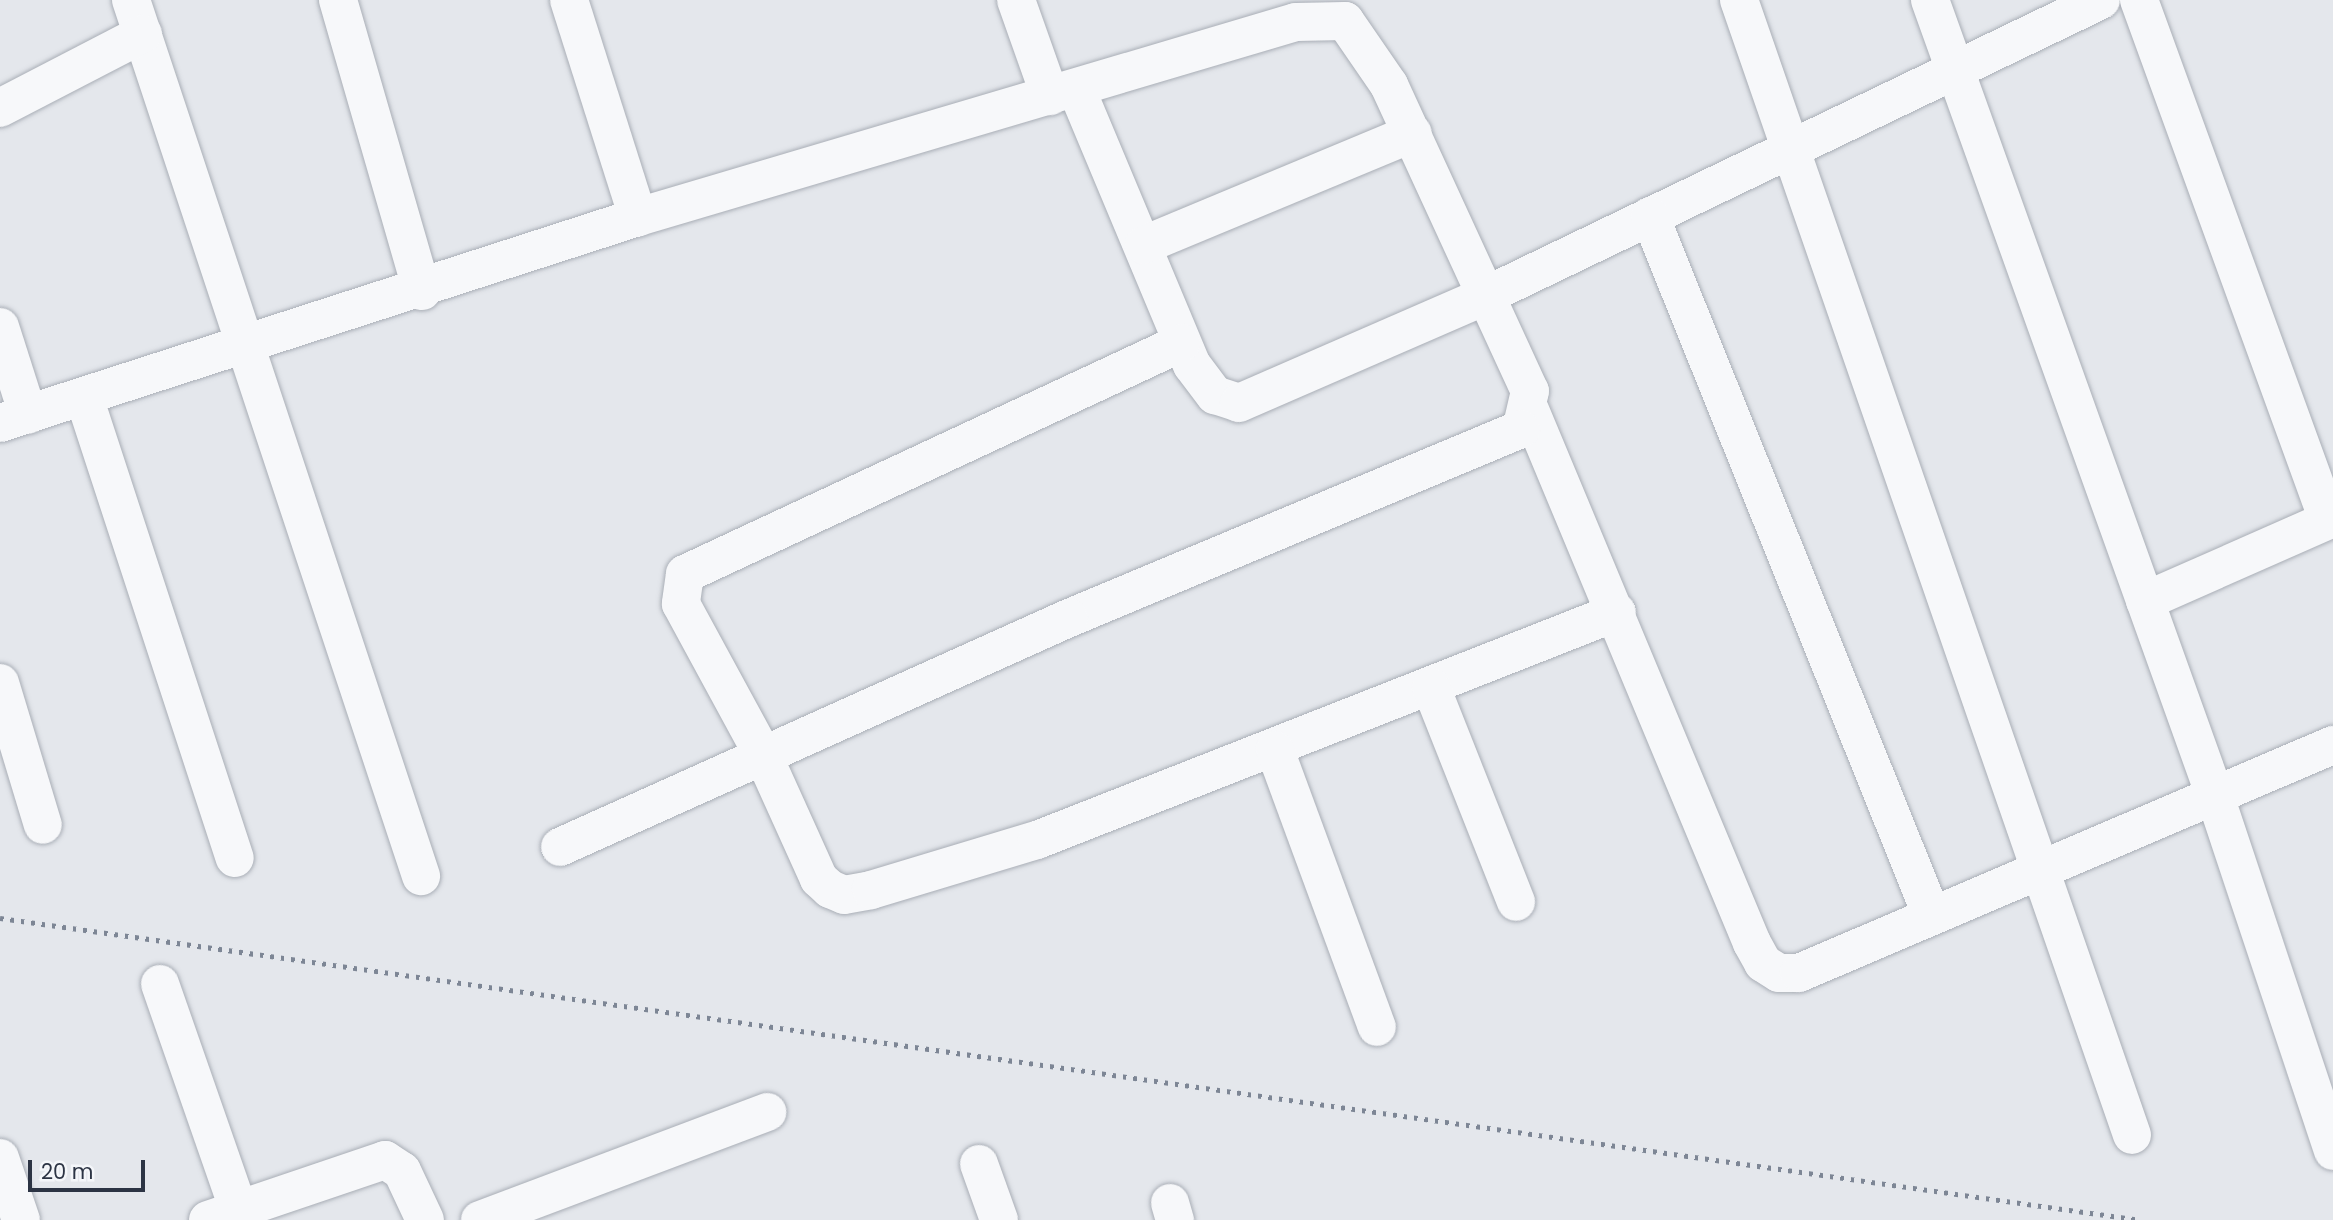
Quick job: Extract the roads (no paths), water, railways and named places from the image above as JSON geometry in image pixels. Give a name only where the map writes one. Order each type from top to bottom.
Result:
[{"type":"street","points":[[338,0],[422,291]]},
{"type":"street","points":[[569,0],[638,217]]},
{"type":"street","points":[[1016,0],[1144,245],[1181,342],[1215,395],[1239,403],[1487,295],[2101,0]]},
{"type":"street","points":[[1739,0],[2043,870],[2132,1135]]},
{"type":"street","points":[[1930,0],[2215,796],[2333,1151]]},
{"type":"street","points":[[2140,0],[2331,519],[2145,601]]},
{"type":"street","points":[[0,327],[14,419],[422,291],[638,217],[1340,10],[1363,41],[1413,133],[1530,391],[1530,410],[1763,964],[1798,973],[1931,914],[2043,870],[2333,745]]},
{"type":"street","points":[[0,108],[137,17],[421,876]]},
{"type":"street","points":[[1144,245],[1413,133]]},
{"type":"street","points":[[1650,216],[1931,914]]},
{"type":"street","points":[[1181,342],[685,574],[681,604],[764,755],[819,879],[844,895],[1037,840],[1275,750],[1617,612]]},
{"type":"street","points":[[83,397],[235,858]]},
{"type":"street","points":[[560,847],[1069,618],[1506,440],[1530,410]]},
{"type":"street","points":[[0,683],[43,825]]},
{"type":"street","points":[[1431,687],[1516,902]]},
{"type":"street","points":[[1275,750],[1377,1027]]},
{"type":"street","points":[[160,984],[229,1216],[385,1160],[401,1171],[425,1220]]},
{"type":"street","points":[[480,1220],[767,1112]]},
{"type":"street","points":[[0,1158],[21,1220]]},
{"type":"street","points":[[979,1164],[999,1220]]},
{"type":"railway","points":[[0,918],[2141,1220]]}]
